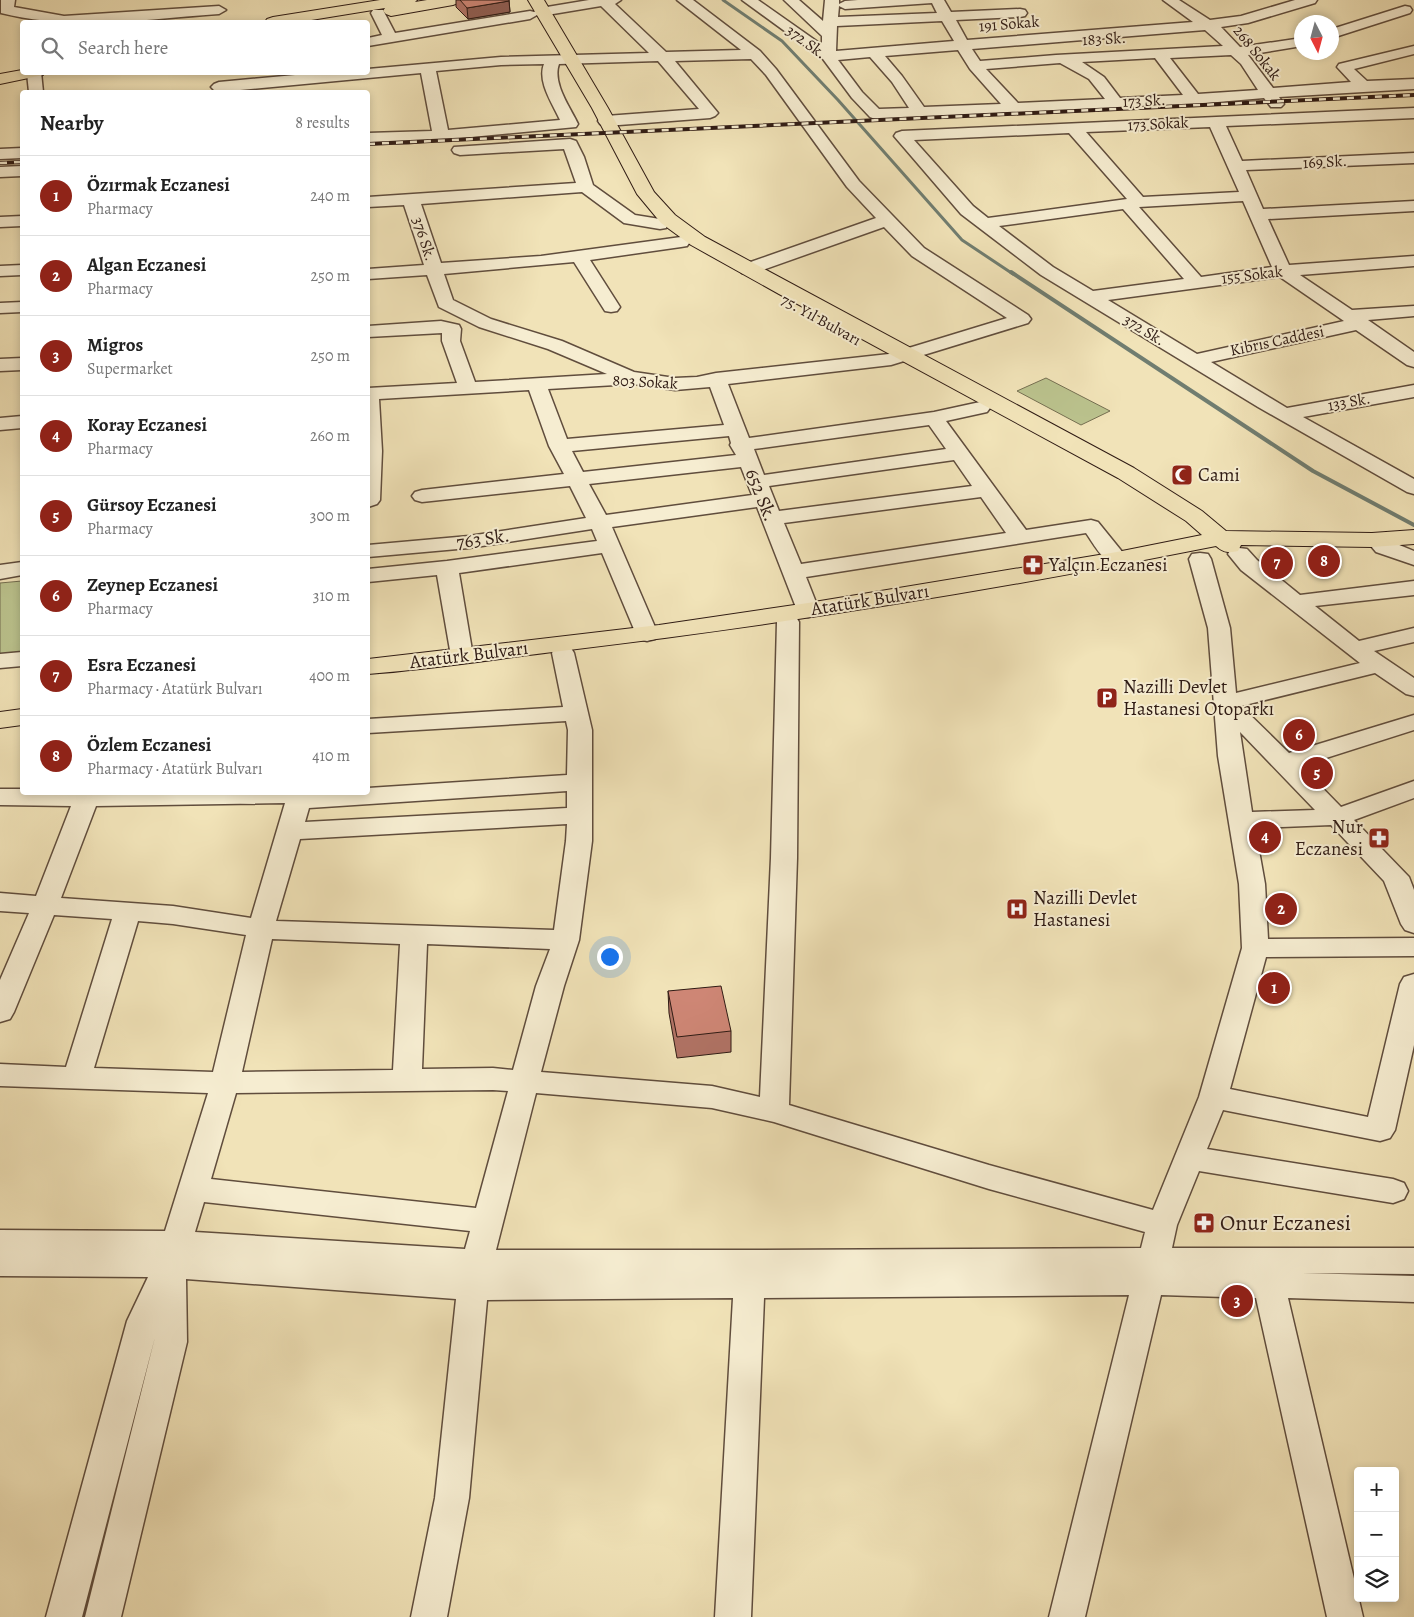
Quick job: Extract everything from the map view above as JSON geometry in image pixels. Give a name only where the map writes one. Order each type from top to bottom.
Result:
[{"type":"main road","points":[[285,20],[409,0]]},
{"type":"main road","points":[[340,20],[453,0]]},
{"type":"main road","name":"75. Yıl Bulvarı","points":[[532,7],[560,59],[616,174],[631,196],[681,242],[898,357],[1126,473],[1194,516],[1231,546]]},
{"type":"main road","name":"75. Yıl Bulvarı","points":[[560,59],[606,121],[646,194],[668,219],[698,241],[898,357],[980,408],[1134,495],[1185,529],[1197,551]]},
{"type":"main road","points":[[0,68],[20,64]]},
{"type":"main road","points":[[0,79],[24,75]]},
{"type":"main road","name":"Atatürk Bulvarı","points":[[370,667],[798,616],[1231,546],[1414,537]]},
{"type":"main road","name":"Atatürk Bulvarı","points":[[370,677],[662,641],[1117,559],[1197,551]]},
{"type":"main road","points":[[0,710],[20,707]]},
{"type":"main road","points":[[0,720],[20,717]]},
{"type":"street","points":[[684,0],[755,54],[771,72],[853,184],[887,220],[748,269]]},
{"type":"street","name":"372 Sk.","points":[[749,0],[828,56],[875,114]]},
{"type":"street","points":[[791,0],[830,28],[946,17],[1020,13]]},
{"type":"street","points":[[828,56],[831,3],[927,0]]},
{"type":"street","points":[[937,0],[975,66],[1013,107]]},
{"type":"street","points":[[1004,0],[1020,13],[1034,34],[1057,59],[1083,67],[1102,81],[1115,103]]},
{"type":"street","name":"268 Sokak","points":[[1170,0],[1215,30],[1236,51],[1285,118]]},
{"type":"street","name":"191 Sokak","points":[[828,56],[962,45],[1034,34],[1059,37],[1208,25],[1243,20],[1310,0]]},
{"type":"street","points":[[138,1],[138,16]]},
{"type":"street","points":[[370,42],[532,7],[609,1],[662,57],[710,113],[606,121]]},
{"type":"street","points":[[1385,3],[1410,11]]},
{"type":"street","points":[[5,6],[63,5]]},
{"type":"street","points":[[5,6],[6,10],[20,14],[64,20],[138,16],[215,5],[226,20]]},
{"type":"street","points":[[1339,32],[1410,11]]},
{"type":"street","points":[[1034,34],[1189,13]]},
{"type":"street","points":[[378,14],[390,37]]},
{"type":"street","points":[[405,35],[423,68],[441,135]]},
{"type":"street","points":[[1059,37],[1081,58]]},
{"type":"street","name":"183 Sk.","points":[[975,66],[1057,59],[1236,51],[1294,43]]},
{"type":"street","points":[[1363,86],[1344,67],[1414,50]]},
{"type":"street","points":[[874,52],[898,79],[920,112]]},
{"type":"street","points":[[370,74],[501,61],[755,54]]},
{"type":"street","points":[[1159,54],[1194,99]]},
{"type":"street","points":[[370,138],[441,135],[570,124],[552,86],[549,71],[560,59]]},
{"type":"street","points":[[36,75],[36,90]]},
{"type":"street","points":[[219,84],[275,87],[363,75]]},
{"type":"street","name":"173 Sk.","points":[[875,114],[1194,99],[1414,84]]},
{"type":"street","name":"173 Sokak","points":[[902,136],[1413,113]]},
{"type":"street","points":[[1216,122],[1283,271],[1414,361]]},
{"type":"street","points":[[1073,128],[1197,283]]},
{"type":"street","name":"372 Sk.","points":[[902,136],[967,210],[1047,271],[1284,414],[1414,488]]},
{"type":"street","points":[[445,151],[570,144],[585,187],[630,219],[660,224]]},
{"type":"street","points":[[396,154],[425,152]]},
{"type":"street","points":[[0,154],[20,153]]},
{"type":"street","name":"169 Sk.","points":[[1236,166],[1414,158]]},
{"type":"street","points":[[0,172],[20,171]]},
{"type":"street","name":"376 Sk.","points":[[585,187],[411,200],[445,303],[485,323],[555,345],[633,378]]},
{"type":"street","points":[[985,223],[1133,203],[1250,196]]},
{"type":"street","points":[[370,202],[411,200]]},
{"type":"street","points":[[1258,214],[1414,206]]},
{"type":"street","name":"803 Sokak","points":[[370,394],[633,378],[675,384],[697,383],[716,379],[898,357],[1022,319],[918,252],[887,220]]},
{"type":"street","points":[[0,222],[20,221]]},
{"type":"street","points":[[370,274],[579,256],[681,242]]},
{"type":"street","points":[[579,256],[611,307]]},
{"type":"street","name":"155 Sokak","points":[[1091,297],[1283,271],[1414,261]]},
{"type":"street","points":[[0,271],[20,270]]},
{"type":"street","points":[[0,308],[20,306]]},
{"type":"street","name":"Kıbrıs Caddesi","points":[[1194,360],[1356,320],[1414,311]]},
{"type":"street","points":[[370,331],[441,327],[452,329],[451,341],[468,388]]},
{"type":"street","points":[[0,365],[20,364]]},
{"type":"street","name":"652 Sk.","points":[[716,379],[793,572],[798,616]]},
{"type":"street","points":[[536,383],[559,446],[599,522],[646,634]]},
{"type":"street","name":"133 Sk.","points":[[1284,414],[1414,391]]},
{"type":"street","points":[[422,496],[576,479],[741,445],[934,418],[980,408]]},
{"type":"street","points":[[0,415],[20,414]]},
{"type":"street","points":[[934,418],[1020,537]]},
{"type":"street","points":[[0,424],[20,422]]},
{"type":"street","points":[[559,446],[741,445]]},
{"type":"street","points":[[370,452],[370,500]]},
{"type":"street","points":[[763,500],[960,453]]},
{"type":"street","points":[[1386,472],[1414,468]]},
{"type":"street","points":[[763,500],[986,490]]},
{"type":"street","name":"763 Sk.","points":[[370,551],[469,542],[763,500]]},
{"type":"street","points":[[793,572],[1091,526],[1117,559]]},
{"type":"street","points":[[1377,540],[1384,547],[1414,559]]},
{"type":"street","points":[[370,576],[447,568],[609,546]]},
{"type":"street","points":[[1231,546],[1249,565],[1355,649],[1414,689]]},
{"type":"street","points":[[1067,1617],[1162,1225],[1212,1097],[1255,948],[1252,884],[1230,756],[1219,628],[1197,551]]},
{"type":"street","points":[[447,568],[462,656]]},
{"type":"street","points":[[0,572],[20,569]]},
{"type":"street","points":[[1296,602],[1414,588]]},
{"type":"street","points":[[774,1112],[784,858],[798,616]]},
{"type":"street","points":[[1355,649],[1414,635]]},
{"type":"street","points":[[429,1617],[452,1498],[475,1274],[550,986],[566,940],[579,842],[580,730],[563,653]]},
{"type":"street","points":[[0,661],[20,658]]},
{"type":"street","points":[[1225,703],[1378,664]]},
{"type":"street","points":[[1225,703],[1337,817],[1405,873],[1414,924]]},
{"type":"street","points":[[370,726],[576,713]]},
{"type":"street","points":[[1284,763],[1414,722]]},
{"type":"street","points":[[370,792],[580,782]]},
{"type":"street","points":[[1241,820],[1337,817],[1414,789]]},
{"type":"street","points":[[0,797],[142,799],[320,795]]},
{"type":"street","points":[[64,1617],[143,1321],[173,1254],[225,1083],[262,928],[300,796]]},
{"type":"street","points":[[0,1012],[45,906],[87,798]]},
{"type":"street","points":[[290,831],[579,815]]},
{"type":"street","points":[[0,902],[174,916],[262,928],[566,940]]},
{"type":"street","points":[[77,1078],[128,912]]},
{"type":"street","points":[[406,1080],[414,935]]},
{"type":"street","points":[[1255,948],[1414,947]]},
{"type":"street","points":[[1212,1097],[1380,1130],[1414,984]]},
{"type":"street","points":[[0,1075],[225,1083],[493,1079],[525,1080],[712,1097],[774,1112],[989,1177],[1162,1225]]},
{"type":"street","points":[[1189,1158],[1393,1191]]},
{"type":"street","points":[[193,1189],[488,1221]]},
{"type":"street","points":[[0,1242],[475,1274],[1151,1272],[1414,1261]]},
{"type":"street","points":[[0,1263],[173,1254]]},
{"type":"street","points":[[103,1617],[171,1342],[173,1254]]},
{"type":"street","points":[[1151,1272],[1269,1285],[1414,1289]]},
{"type":"street","points":[[733,1617],[750,1273]]},
{"type":"street","points":[[1269,1285],[1345,1617]]},
{"type":"green space","points":[[1046,378],[1110,411],[1081,425],[1017,391]]},
{"type":"green space","points":[[20,581],[20,654],[0,656],[0,583]]},
{"type":"building","points":[[460,0],[509,0],[509,1],[467,8]]},
{"type":"building","points":[[721,986],[731,1031],[677,1037],[668,991]]},
{"type":"waterway","points":[[723,0],[782,41],[838,100],[962,240],[1013,274]]},
{"type":"waterway","points":[[1011,272],[1313,471],[1414,525]]},
{"type":"railway","points":[[370,144],[1414,95]]},
{"type":"railway","points":[[0,163],[20,162]]},
{"type":"place","name":"Cami","points":[[1182,475]]},
{"type":"place","name":"Özlem Eczanesi","points":[[1324,561]]},
{"type":"place","name":"Esra Eczanesi","points":[[1277,563]]},
{"type":"place","name":"Yalçın Eczanesi","points":[[1033,565]]},
{"type":"place","name":"Nazilli Devlet Hastanesi Otoparkı","points":[[1107,698]]},
{"type":"place","name":"Zeynep Eczanesi","points":[[1299,735]]},
{"type":"place","name":"Gürsoy Eczanesi","points":[[1317,773]]},
{"type":"place","name":"Koray Eczanesi","points":[[1265,837]]},
{"type":"place","name":"Nur Eczanesi","points":[[1379,838]]},
{"type":"place","name":"Nazilli Devlet Hastanesi","points":[[1017,909]]},
{"type":"place","name":"Algan Eczanesi","points":[[1281,909]]},
{"type":"place","name":"Özırmak Eczanesi","points":[[1274,988]]},
{"type":"place","name":"Onur Eczanesi","points":[[1204,1223]]},
{"type":"place","name":"Migros","points":[[1237,1301]]}]
